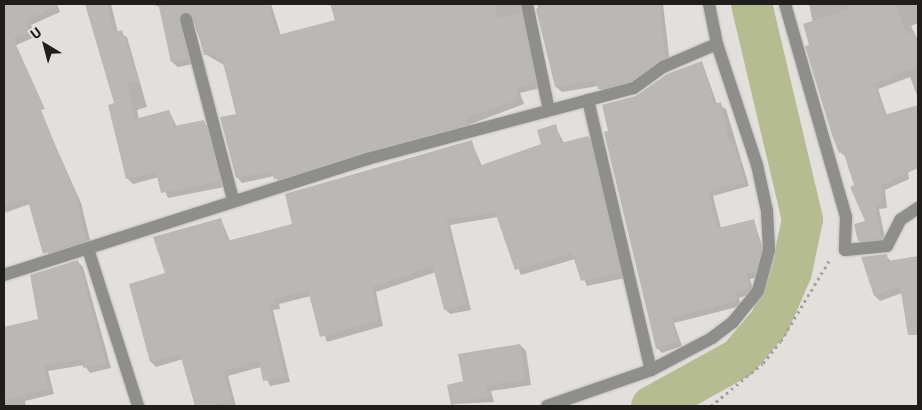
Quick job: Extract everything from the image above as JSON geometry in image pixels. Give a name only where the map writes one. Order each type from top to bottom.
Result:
[{"type":"street","points":[[527,4],[550,110]]},
{"type":"street","points":[[547,406],[651,370],[724,330],[748,305],[767,272],[767,211],[757,165],[717,44],[709,4]]},
{"type":"street","points":[[785,4],[846,217],[845,250],[887,246],[900,220],[918,208]]},
{"type":"street","points":[[186,19],[233,200]]},
{"type":"street","points":[[4,275],[233,200],[634,88],[664,67],[717,44]]},
{"type":"street","points":[[588,100],[651,370]]},
{"type":"street","points":[[88,249],[138,406]]},
{"type":"path","points":[[711,406],[763,363],[831,258],[845,250]]},
{"type":"building","points":[[4,4],[61,4],[26,20],[30,32],[13,38],[45,109],[41,110],[76,196],[86,239],[43,254],[27,198],[4,206]]},
{"type":"building","points":[[85,4],[107,4],[114,33],[122,30],[139,81],[127,84],[135,119],[169,110],[174,126],[204,120],[220,181],[161,193],[156,172],[126,179],[108,105],[114,103]]},
{"type":"building","points":[[174,4],[268,4],[278,35],[335,20],[330,4],[495,4],[498,18],[521,13],[535,83],[516,87],[519,99],[466,118],[468,124],[282,178],[274,179],[271,171],[236,178],[220,117],[236,114],[222,59],[217,60],[215,52],[204,55],[194,16],[184,11],[178,21],[188,58],[171,62],[159,7]]},
{"type":"building","points":[[546,4],[660,4],[665,57],[630,81],[598,89],[595,80],[555,87],[536,9]]},
{"type":"building","points":[[847,4],[895,4],[907,35],[913,32],[918,44],[918,66],[874,84],[884,115],[918,105],[918,168],[881,185],[882,203],[874,204],[882,238],[858,241],[854,224],[865,221],[850,187],[854,185],[843,151],[839,153],[832,135],[805,46],[809,45],[803,24],[849,9]]},
{"type":"building","points":[[702,61],[714,104],[721,102],[730,145],[734,144],[745,182],[708,191],[718,228],[754,219],[761,249],[755,272],[746,274],[750,288],[735,293],[737,301],[670,318],[678,341],[656,349],[604,132],[608,131],[602,105],[636,96],[667,74]]},
{"type":"building","points":[[556,124],[561,143],[588,136],[620,273],[581,281],[572,253],[515,270],[495,212],[446,220],[466,304],[444,310],[433,266],[372,287],[379,320],[320,337],[308,290],[274,299],[275,304],[269,305],[285,377],[263,381],[259,361],[223,371],[232,400],[210,406],[195,406],[180,354],[150,362],[129,284],[165,273],[153,237],[221,218],[227,241],[292,224],[285,194],[472,140],[479,166],[541,144],[537,130]]},
{"type":"building","points":[[887,254],[888,261],[918,256],[918,335],[908,335],[900,286],[874,296],[861,257]]},
{"type":"building","points":[[78,260],[106,363],[83,368],[82,359],[44,366],[49,388],[4,400],[4,327],[38,319],[30,275]]},
{"type":"building","points":[[520,344],[526,380],[486,385],[489,396],[451,405],[447,385],[463,381],[458,354]]},
{"type":"waterway","points":[[651,406],[738,358],[769,322],[791,271],[802,219],[751,4]]}]
